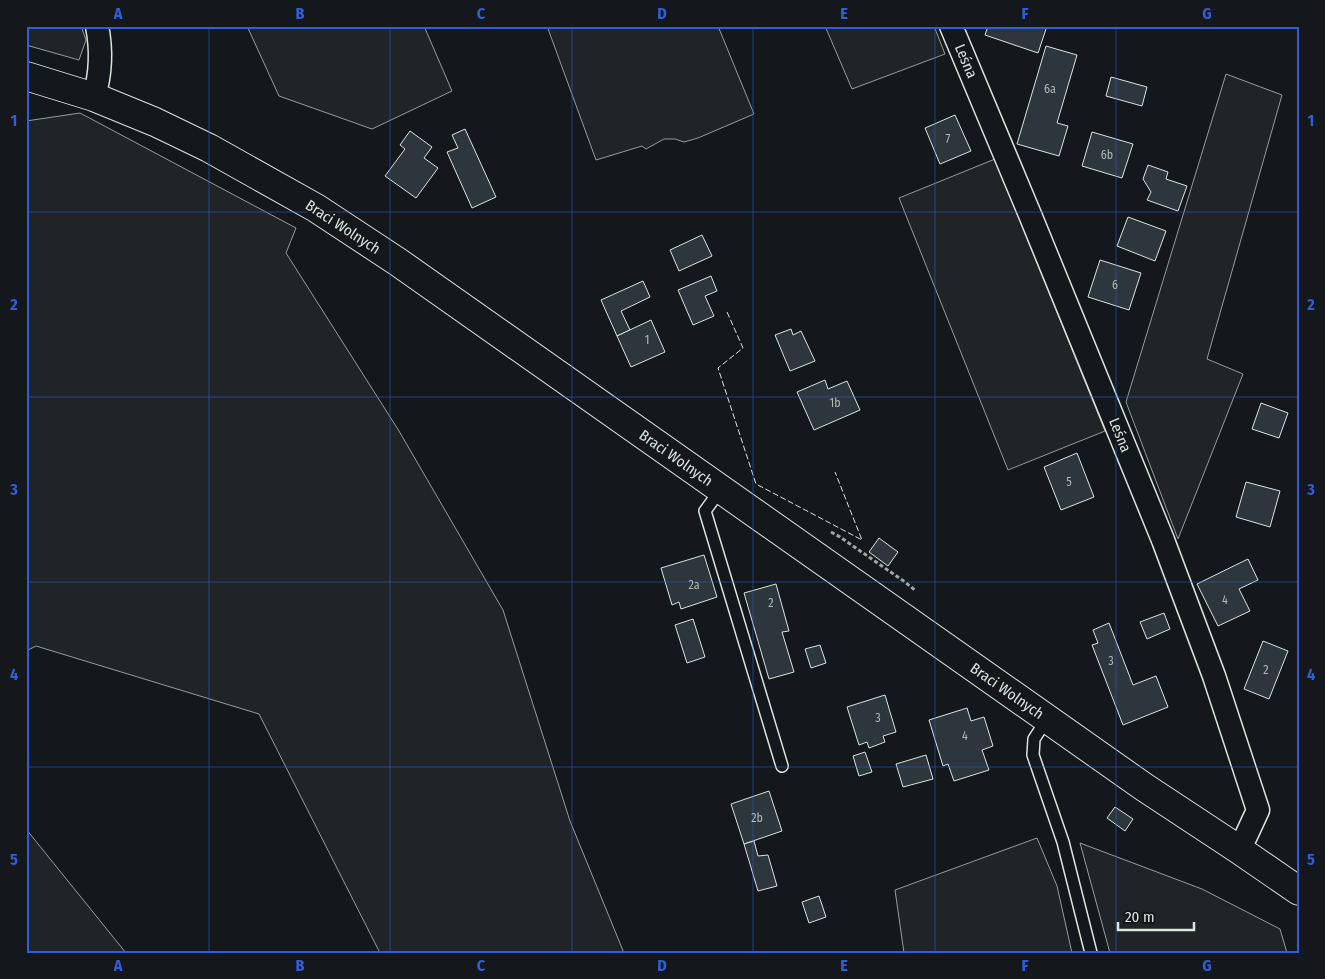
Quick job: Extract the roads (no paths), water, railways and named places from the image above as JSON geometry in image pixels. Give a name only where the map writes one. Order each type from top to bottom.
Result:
[{"type":"main road","name":"Braci Wolnych","points":[[26,76],[94,98],[155,122],[209,148],[316,208],[422,279],[1136,781],[1299,891]]},
{"type":"street","points":[[94,98],[99,79],[102,48],[98,26]]},
{"type":"street","name":"Leśna","points":[[951,26],[1163,540],[1214,676],[1258,810],[1238,849]]},
{"type":"lane","points":[[721,489],[705,512],[782,766]]},
{"type":"lane","points":[[1047,719],[1034,739],[1033,755],[1063,842],[1091,953]]}]
